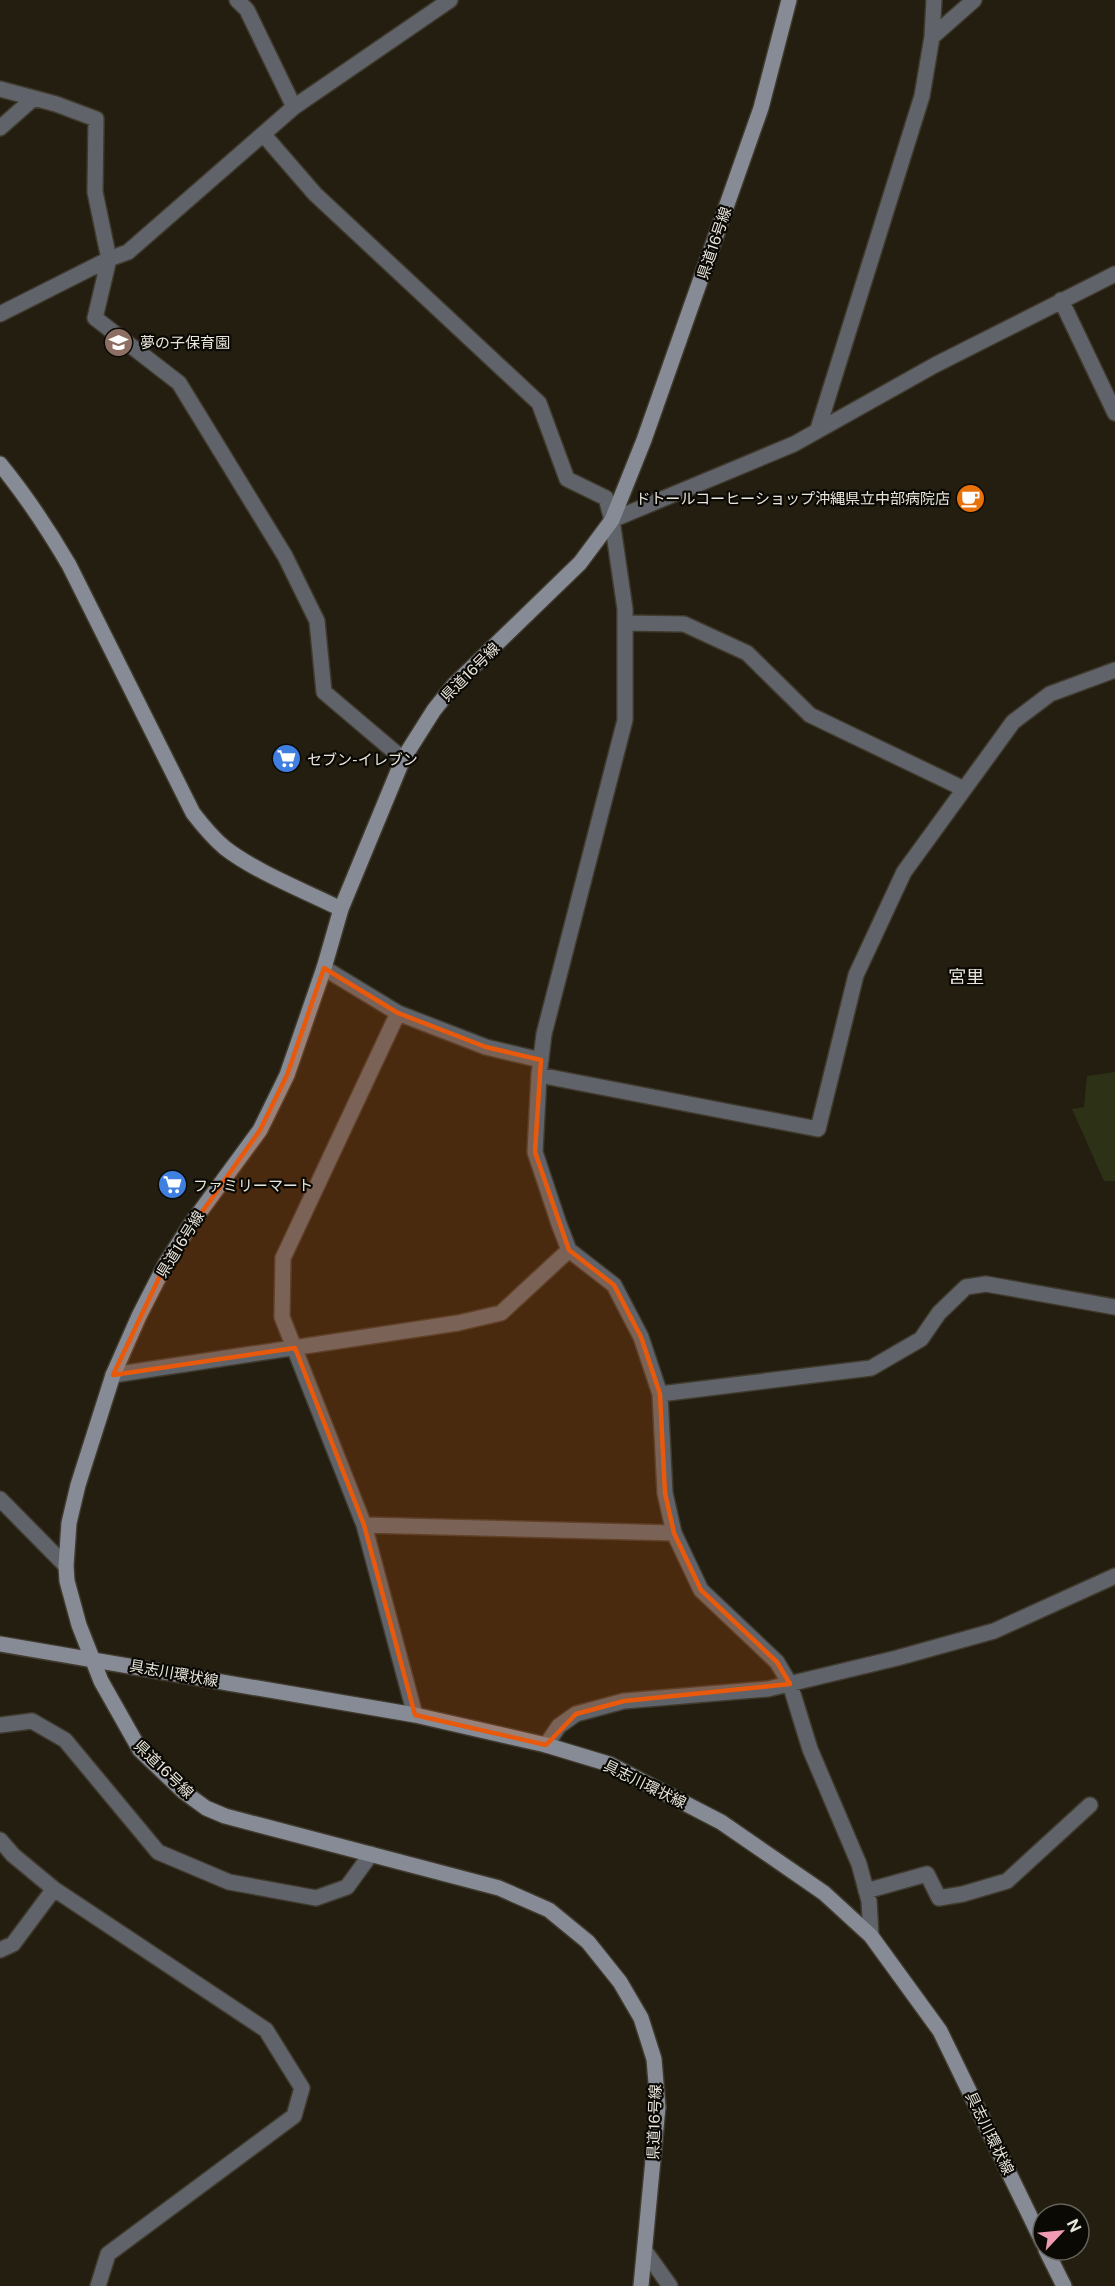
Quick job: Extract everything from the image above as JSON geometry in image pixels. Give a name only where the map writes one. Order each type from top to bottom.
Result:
[{"type":"main road","name":"県道16号線","points":[[641,2286],[658,2107],[654,2059],[641,2018],[620,1982],[588,1942],[549,1910],[499,1888],[225,1816],[206,1808],[184,1792],[140,1750],[109,1697],[92,1659],[70,1598],[66,1566],[69,1523],[78,1485],[113,1375],[166,1263],[191,1224],[260,1130],[287,1075],[324,968],[341,909],[403,759],[434,710],[454,685],[580,563],[612,520],[644,440],[761,108],[789,0]]},
{"type":"main road","points":[[0,464],[37,511],[69,565],[194,813],[210,835],[226,849],[341,909]]},
{"type":"main road","name":"具志川環状線","points":[[0,1644],[415,1714],[546,1745],[609,1764],[721,1822],[824,1893],[871,1936],[940,2031],[1031,2218]]},
{"type":"main road","points":[[1052,2262],[1064,2286]]},
{"type":"street","points":[[237,0],[247,10],[294,107]]},
{"type":"street","points":[[0,314],[109,259],[128,252],[294,107],[450,0]]},
{"type":"street","points":[[818,429],[922,96],[932,38],[934,0]]},
{"type":"street","points":[[932,38],[974,0]]},
{"type":"street","points":[[0,89],[56,104],[96,119],[95,192],[109,259],[95,318],[179,383],[285,556],[317,621],[324,693],[403,759]]},
{"type":"street","points":[[0,128],[34,98]]},
{"type":"street","points":[[263,134],[315,194],[539,403],[567,479],[606,498],[612,520],[625,609],[625,720],[544,1034],[535,1152],[568,1250],[614,1285],[641,1337],[660,1394],[665,1493],[674,1533],[701,1590],[777,1662],[789,1684],[810,1749],[859,1864],[869,1901],[871,1936]]},
{"type":"street","points":[[612,520],[794,444],[935,365],[1115,274]]},
{"type":"street","points":[[1061,300],[1115,413]]},
{"type":"street","points":[[625,623],[684,624],[747,653],[810,715],[964,789]]},
{"type":"street","points":[[324,968],[398,1013],[540,1067],[818,1129],[856,975],[904,872],[1013,722],[1050,694],[1115,670]]},
{"type":"street","points":[[398,1013],[283,1258],[282,1317],[364,1525],[415,1714]]},
{"type":"street","points":[[113,1375],[458,1323],[501,1312],[568,1250]]},
{"type":"street","points":[[660,1394],[871,1368],[921,1339],[939,1313],[966,1287],[986,1284],[1115,1307]]},
{"type":"street","points":[[0,1499],[66,1566]]},
{"type":"street","points":[[364,1525],[674,1533]]},
{"type":"street","points":[[546,1745],[559,1726],[576,1714],[624,1701],[768,1689],[789,1684],[994,1631],[1115,1576]]},
{"type":"street","points":[[0,1725],[32,1721],[66,1740],[158,1852],[229,1882],[316,1898],[347,1887],[371,1854]]},
{"type":"street","points":[[866,1891],[927,1874],[939,1898],[963,1894],[1006,1881],[1090,1805]]},
{"type":"street","points":[[0,1840],[13,1855],[54,1889],[266,2030],[302,2088],[294,2116],[108,2253],[98,2286]]},
{"type":"street","points":[[0,1950],[13,1944],[54,1889]]},
{"type":"street","points":[[645,2251],[670,2286]]},
{"type":"highlighted area","points":[[324,968],[398,1013],[486,1047],[541,1060],[535,1152],[569,1250],[614,1285],[641,1337],[660,1394],[665,1493],[674,1533],[701,1590],[777,1662],[790,1684],[624,1701],[576,1714],[546,1745],[415,1715],[364,1525],[295,1348],[113,1375],[166,1263],[260,1130],[287,1075]]},
{"type":"green space","points":[[1115,1072],[1115,1181],[1104,1181],[1072,1109],[1084,1107],[1087,1076]]},
{"type":"place","name":"夢の子保育園","points":[[119,342]]},
{"type":"place","name":"ドトールコーヒーショップ沖縄県立中部病院店","points":[[971,498]]},
{"type":"place","name":"セブン-イレブン","points":[[286,759]]},
{"type":"place","name":"ファミリーマート","points":[[172,1185]]},
{"type":"district","name":"宮里","points":[[966,976]]}]
